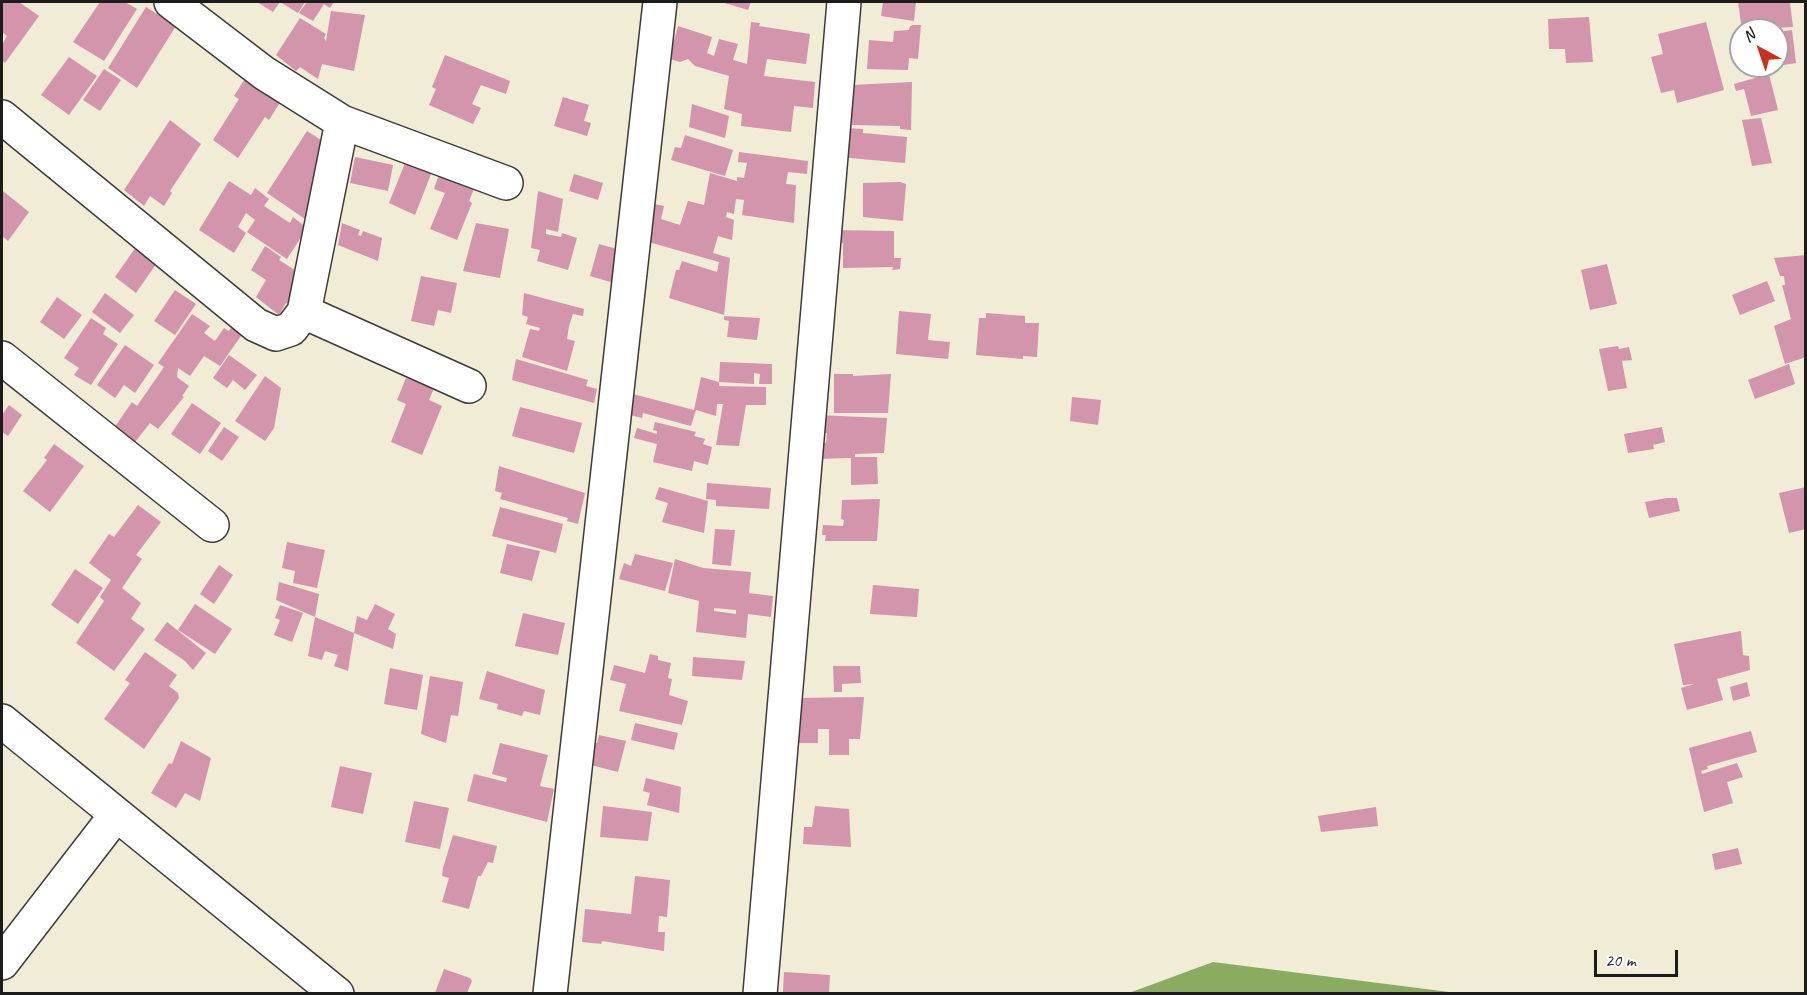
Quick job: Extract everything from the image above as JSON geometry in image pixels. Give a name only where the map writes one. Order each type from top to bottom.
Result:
[{"type":"street","points":[[171,2],[264,73],[342,122],[506,183]]},
{"type":"street","points":[[550,993],[660,2]]},
{"type":"street","points":[[760,993],[844,2]]},
{"type":"street","points":[[2,117],[256,325],[276,334],[291,329],[304,312],[342,122]]},
{"type":"street","points":[[304,312],[469,386]]},
{"type":"street","points":[[2,358],[212,525]]},
{"type":"street","points":[[2,722],[323,989]]},
{"type":"street","points":[[2,963],[116,815]]},
{"type":"green space","points":[[1213,962],[1457,993],[1129,993]]},
{"type":"building","points":[[2,2],[19,2],[39,16],[5,63],[2,60],[2,45],[7,36],[2,32]]},
{"type":"building","points":[[100,2],[125,2],[137,9],[104,61],[73,42]]},
{"type":"building","points":[[257,2],[280,2],[273,12]]},
{"type":"building","points":[[280,2],[305,2],[298,13]]},
{"type":"building","points":[[307,2],[334,2],[330,8],[324,4],[313,21],[299,13]]},
{"type":"building","points":[[721,2],[751,2],[748,10]]},
{"type":"building","points":[[883,2],[916,2],[914,21],[881,16]]},
{"type":"building","points":[[1738,2],[1790,2],[1793,27],[1789,27],[1789,18],[1740,18]]},
{"type":"building","points":[[146,7],[176,26],[137,88],[108,68]]},
{"type":"building","points":[[331,11],[365,15],[354,71],[322,64],[318,79],[300,67],[296,71],[276,55],[300,18],[326,34],[324,38],[326,41]]},
{"type":"building","points":[[1589,17],[1593,62],[1566,63],[1565,49],[1549,49],[1548,19]]},
{"type":"building","points":[[751,22],[760,23],[759,26],[810,34],[806,64],[767,59],[764,76],[815,82],[813,108],[794,106],[791,132],[741,126],[742,114],[724,109],[729,76],[695,66],[688,59],[680,62],[667,58],[670,43],[673,44],[678,26],[712,37],[707,53],[714,56],[719,39],[738,44],[733,60],[747,64]]},
{"type":"building","points":[[1706,22],[1724,90],[1677,103],[1674,90],[1661,93],[1651,57],[1663,54],[1658,34]]},
{"type":"building","points":[[913,25],[921,25],[918,59],[909,58],[908,70],[867,69],[869,40],[893,42],[894,31],[909,30]]},
{"type":"building","points":[[1789,30],[1792,30],[1796,63],[1789,64]]},
{"type":"building","points":[[445,55],[510,81],[506,94],[481,85],[472,104],[481,108],[473,124],[429,105],[436,89],[432,87]]},
{"type":"building","points":[[69,57],[97,76],[69,115],[41,95]]},
{"type":"building","points":[[104,69],[121,80],[100,111],[83,100]]},
{"type":"building","points":[[248,74],[281,101],[269,120],[265,117],[238,158],[213,140],[239,99],[234,96]]},
{"type":"building","points":[[1755,78],[1770,78],[1778,110],[1751,116],[1744,89],[1736,91],[1734,84]]},
{"type":"building","points":[[912,82],[911,130],[900,129],[900,126],[852,125],[852,85]]},
{"type":"building","points":[[563,97],[589,105],[584,121],[591,123],[587,136],[554,126]]},
{"type":"building","points":[[692,104],[729,116],[725,138],[689,127]]},
{"type":"building","points":[[1761,118],[1772,163],[1752,166],[1742,120]]},
{"type":"building","points":[[170,120],[201,144],[170,191],[172,193],[164,206],[150,196],[144,206],[124,190]]},
{"type":"building","points":[[842,128],[863,129],[863,133],[907,137],[905,163],[839,157]]},
{"type":"building","points":[[307,131],[324,142],[308,221],[267,193]]},
{"type":"building","points":[[685,135],[733,150],[725,176],[671,160],[675,147],[681,148]]},
{"type":"building","points":[[739,152],[808,161],[807,174],[788,172],[786,184],[796,185],[794,223],[742,215],[744,200],[736,199],[734,214],[727,212],[726,217],[734,220],[732,240],[718,236],[713,253],[730,258],[724,315],[669,298],[676,270],[679,270],[682,261],[717,272],[719,262],[645,241],[650,203],[664,206],[661,219],[680,225],[688,201],[704,205],[710,173],[737,181],[737,177],[744,178],[747,163],[738,162]]},
{"type":"building","points":[[355,157],[393,165],[388,191],[350,183]]},
{"type":"building","points":[[407,158],[433,169],[415,215],[389,203]]},
{"type":"building","points":[[439,174],[474,189],[469,201],[472,203],[457,240],[430,229],[445,193],[434,189]]},
{"type":"building","points":[[574,174],[603,183],[598,200],[569,191]]},
{"type":"building","points":[[229,181],[251,195],[255,188],[269,199],[264,206],[290,223],[293,217],[307,228],[287,259],[247,232],[255,220],[246,213],[238,227],[246,233],[234,253],[199,230]]},
{"type":"building","points":[[900,182],[906,184],[903,221],[863,217],[863,183]]},
{"type":"building","points":[[3,191],[29,212],[8,241],[2,236]]},
{"type":"building","points":[[538,191],[563,199],[558,232],[546,229],[546,234],[561,237],[562,233],[577,238],[568,270],[537,261],[540,250],[531,248]]},
{"type":"building","points":[[342,223],[360,230],[358,235],[361,236],[363,231],[382,238],[378,261],[338,245]]},
{"type":"building","points":[[476,223],[509,229],[500,278],[463,271]]},
{"type":"building","points":[[831,230],[894,231],[894,258],[901,258],[900,269],[892,270],[893,267],[843,268],[843,243],[831,243]]},
{"type":"building","points":[[138,244],[159,260],[136,293],[115,277]]},
{"type":"building","points":[[599,244],[617,249],[614,283],[590,276]]},
{"type":"building","points":[[265,246],[281,257],[279,260],[301,274],[288,304],[286,303],[279,315],[256,297],[266,280],[251,270]]},
{"type":"building","points":[[1806,255],[1806,357],[1785,364],[1774,326],[1791,319],[1782,285],[1785,285],[1784,276],[1780,276],[1774,258]]},
{"type":"building","points":[[1607,264],[1617,304],[1590,310],[1581,270]]},
{"type":"building","points":[[421,276],[457,283],[451,313],[438,310],[434,326],[411,321]]},
{"type":"building","points":[[1767,281],[1775,301],[1740,315],[1732,295]]},
{"type":"building","points":[[175,290],[196,304],[175,335],[154,321]]},
{"type":"building","points":[[105,293],[134,315],[120,333],[92,312]]},
{"type":"building","points":[[524,293],[584,309],[583,316],[573,314],[569,326],[567,339],[575,341],[567,371],[522,357],[530,329],[539,331],[540,328],[526,324],[528,317],[522,315]]},
{"type":"building","points":[[57,297],[82,315],[64,339],[40,322]]},
{"type":"building","points":[[899,311],[931,314],[928,340],[950,342],[948,359],[896,354]]},
{"type":"building","points":[[986,313],[1025,316],[1025,323],[1039,323],[1037,357],[1023,356],[1023,359],[976,355],[979,318],[986,318]]},
{"type":"building","points":[[192,314],[210,326],[204,333],[215,341],[224,328],[229,331],[232,326],[243,333],[220,366],[204,356],[190,376],[178,368],[177,377],[189,386],[182,396],[184,397],[158,429],[150,423],[132,446],[112,431],[132,402],[137,406],[164,367],[158,363]]},
{"type":"building","points":[[724,316],[760,318],[757,340],[727,337],[729,321],[724,320]]},
{"type":"building","points":[[91,318],[106,328],[103,334],[118,344],[91,385],[74,375],[79,368],[64,358]]},
{"type":"building","points":[[125,345],[154,365],[135,393],[124,385],[115,398],[97,385]]},
{"type":"building","points":[[1618,346],[1619,349],[1629,347],[1632,360],[1622,361],[1627,388],[1608,391],[1599,349]]},
{"type":"building","points":[[229,355],[257,375],[245,390],[233,380],[227,388],[213,378]]},
{"type":"building","points":[[516,359],[588,380],[586,386],[597,389],[594,403],[512,380]]},
{"type":"building","points":[[720,362],[772,364],[772,384],[759,384],[760,374],[754,373],[754,384],[719,382]]},
{"type":"building","points":[[1789,364],[1795,384],[1755,399],[1748,380]]},
{"type":"building","points":[[834,374],[853,374],[853,376],[891,374],[888,413],[834,413]]},
{"type":"building","points":[[265,376],[281,388],[274,428],[265,441],[235,421]]},
{"type":"building","points":[[701,377],[719,382],[719,386],[766,387],[766,405],[746,405],[739,446],[716,445],[723,404],[717,404],[716,416],[696,410],[691,426],[643,413],[642,418],[626,414],[629,393],[694,410]]},
{"type":"building","points":[[406,378],[434,388],[429,400],[442,406],[422,455],[391,442],[406,404],[397,400]]},
{"type":"building","points":[[1072,397],[1101,400],[1098,425],[1070,421]]},
{"type":"building","points":[[192,403],[221,423],[200,454],[171,434]]},
{"type":"building","points":[[9,405],[22,415],[8,436],[2,432],[2,415]]},
{"type":"building","points":[[520,407],[582,423],[574,453],[512,436]]},
{"type":"building","points":[[816,415],[887,418],[884,453],[855,454],[855,457],[877,457],[878,484],[851,485],[851,458],[815,459],[816,443],[826,443],[827,433],[818,433]]},
{"type":"building","points":[[655,422],[696,432],[694,436],[705,439],[703,444],[712,447],[708,465],[694,461],[692,471],[653,462],[657,444],[634,438],[637,428],[657,434],[657,431],[653,430]]},
{"type":"building","points":[[224,427],[239,437],[222,461],[208,451]]},
{"type":"building","points":[[1662,427],[1665,442],[1653,445],[1654,449],[1628,453],[1624,434]]},
{"type":"building","points":[[54,444],[84,466],[50,512],[23,491],[47,460],[44,458]]},
{"type":"building","points":[[499,466],[585,493],[578,524],[567,521],[568,518],[500,499],[502,493],[495,491]]},
{"type":"building","points":[[707,483],[771,488],[769,509],[716,506],[716,500],[706,499]]},
{"type":"building","points":[[659,487],[708,501],[704,533],[662,522],[668,503],[655,499]]},
{"type":"building","points":[[1806,487],[1806,529],[1789,533],[1779,493]]},
{"type":"building","points":[[1677,498],[1680,511],[1649,518],[1645,502]]},
{"type":"building","points":[[880,499],[877,541],[825,541],[826,535],[822,535],[823,525],[843,526],[842,500]]},
{"type":"building","points":[[138,505],[161,522],[136,555],[142,559],[122,588],[141,603],[131,619],[145,629],[114,671],[76,643],[104,601],[100,597],[111,580],[89,563],[109,534],[114,537]]},
{"type":"building","points":[[500,507],[563,524],[556,553],[492,536]]},
{"type":"building","points":[[715,529],[735,530],[731,566],[712,564]]},
{"type":"building","points":[[287,542],[325,550],[317,588],[293,583],[295,571],[282,568]]},
{"type":"building","points":[[507,544],[540,551],[532,581],[500,573]]},
{"type":"building","points":[[635,554],[673,563],[665,591],[619,579],[624,563],[631,566]]},
{"type":"building","points":[[675,559],[703,568],[751,572],[749,593],[773,596],[771,617],[748,614],[746,638],[696,632],[699,601],[668,593]],"holes":[[[714,608],[736,610],[736,614],[714,611]]]},
{"type":"building","points":[[219,565],[233,575],[214,604],[200,594]]},
{"type":"building","points":[[75,569],[103,588],[78,624],[51,605]]},
{"type":"building","points":[[279,582],[319,594],[315,617],[276,600]]},
{"type":"building","points":[[873,585],[919,589],[917,617],[870,614]]},
{"type":"building","points":[[195,604],[232,629],[215,654],[178,630]]},
{"type":"building","points":[[375,604],[395,614],[388,629],[396,634],[393,649],[354,633],[357,616],[367,620]]},
{"type":"building","points":[[280,605],[303,613],[292,642],[274,635],[280,620],[275,618]]},
{"type":"building","points":[[523,613],[565,623],[558,655],[515,646]]},
{"type":"building","points":[[315,617],[354,633],[348,671],[334,666],[338,655],[325,651],[322,660],[308,656]]},
{"type":"building","points":[[167,622],[206,653],[193,670],[185,661],[154,640]]},
{"type":"building","points":[[1741,631],[1743,655],[1749,656],[1750,670],[1717,679],[1723,700],[1687,710],[1681,688],[1694,684],[1683,685],[1674,644]]},
{"type":"building","points":[[145,652],[177,675],[169,686],[178,693],[179,698],[144,749],[104,719],[130,683],[125,680]]},
{"type":"building","points":[[650,654],[658,656],[658,660],[671,663],[668,678],[672,679],[669,695],[688,701],[682,725],[619,711],[626,684],[610,680],[614,665],[645,673]]},
{"type":"building","points":[[693,657],[745,661],[742,680],[692,676]]},
{"type":"building","points":[[833,666],[860,666],[861,683],[842,684],[842,692],[834,692]]},
{"type":"building","points":[[390,668],[423,675],[417,710],[384,704]]},
{"type":"building","points":[[487,671],[545,690],[540,715],[524,711],[522,716],[497,709],[498,704],[479,699]]},
{"type":"building","points":[[430,676],[463,682],[458,716],[451,715],[446,743],[421,734]]},
{"type":"building","points":[[1747,682],[1750,696],[1733,701],[1730,687]]},
{"type":"building","points":[[864,697],[860,739],[849,739],[849,755],[829,755],[829,729],[818,729],[818,743],[792,743],[795,698]]},
{"type":"building","points":[[635,723],[678,733],[674,750],[631,740]]},
{"type":"building","points":[[1751,731],[1757,752],[1707,766],[1708,769],[1701,771],[1702,774],[1737,763],[1743,777],[1727,782],[1733,803],[1704,812],[1689,748]]},
{"type":"building","points":[[599,735],[626,741],[618,772],[587,764],[589,742],[597,743]]},
{"type":"building","points":[[181,741],[211,758],[200,801],[185,793],[176,808],[151,793],[169,763],[172,764]]},
{"type":"building","points":[[500,743],[548,755],[540,786],[554,789],[547,822],[467,801],[474,774],[506,782],[507,778],[492,774]]},
{"type":"building","points":[[340,766],[372,773],[363,814],[331,807]]},
{"type":"building","points":[[646,778],[681,787],[679,813],[647,805],[650,793],[643,791]]},
{"type":"building","points":[[414,801],[449,808],[440,849],[405,842]]},
{"type":"building","points":[[603,806],[652,812],[648,841],[600,837]]},
{"type":"building","points":[[815,806],[849,809],[851,847],[803,844],[804,827],[812,827]]},
{"type":"building","points":[[1376,807],[1378,826],[1321,832],[1318,816]]},
{"type":"building","points":[[453,835],[497,846],[493,863],[488,862],[481,876],[478,876],[469,909],[442,902],[449,878],[442,876],[443,868]]},
{"type":"building","points":[[1738,848],[1742,864],[1715,870],[1712,854]]},
{"type":"building","points":[[635,876],[670,880],[667,917],[659,916],[658,932],[665,932],[664,951],[602,941],[601,944],[582,942],[585,909],[631,914]]},
{"type":"building","points":[[444,969],[470,978],[472,981],[467,993],[435,993]]},
{"type":"building","points":[[784,972],[830,975],[829,993],[783,993]]}]
